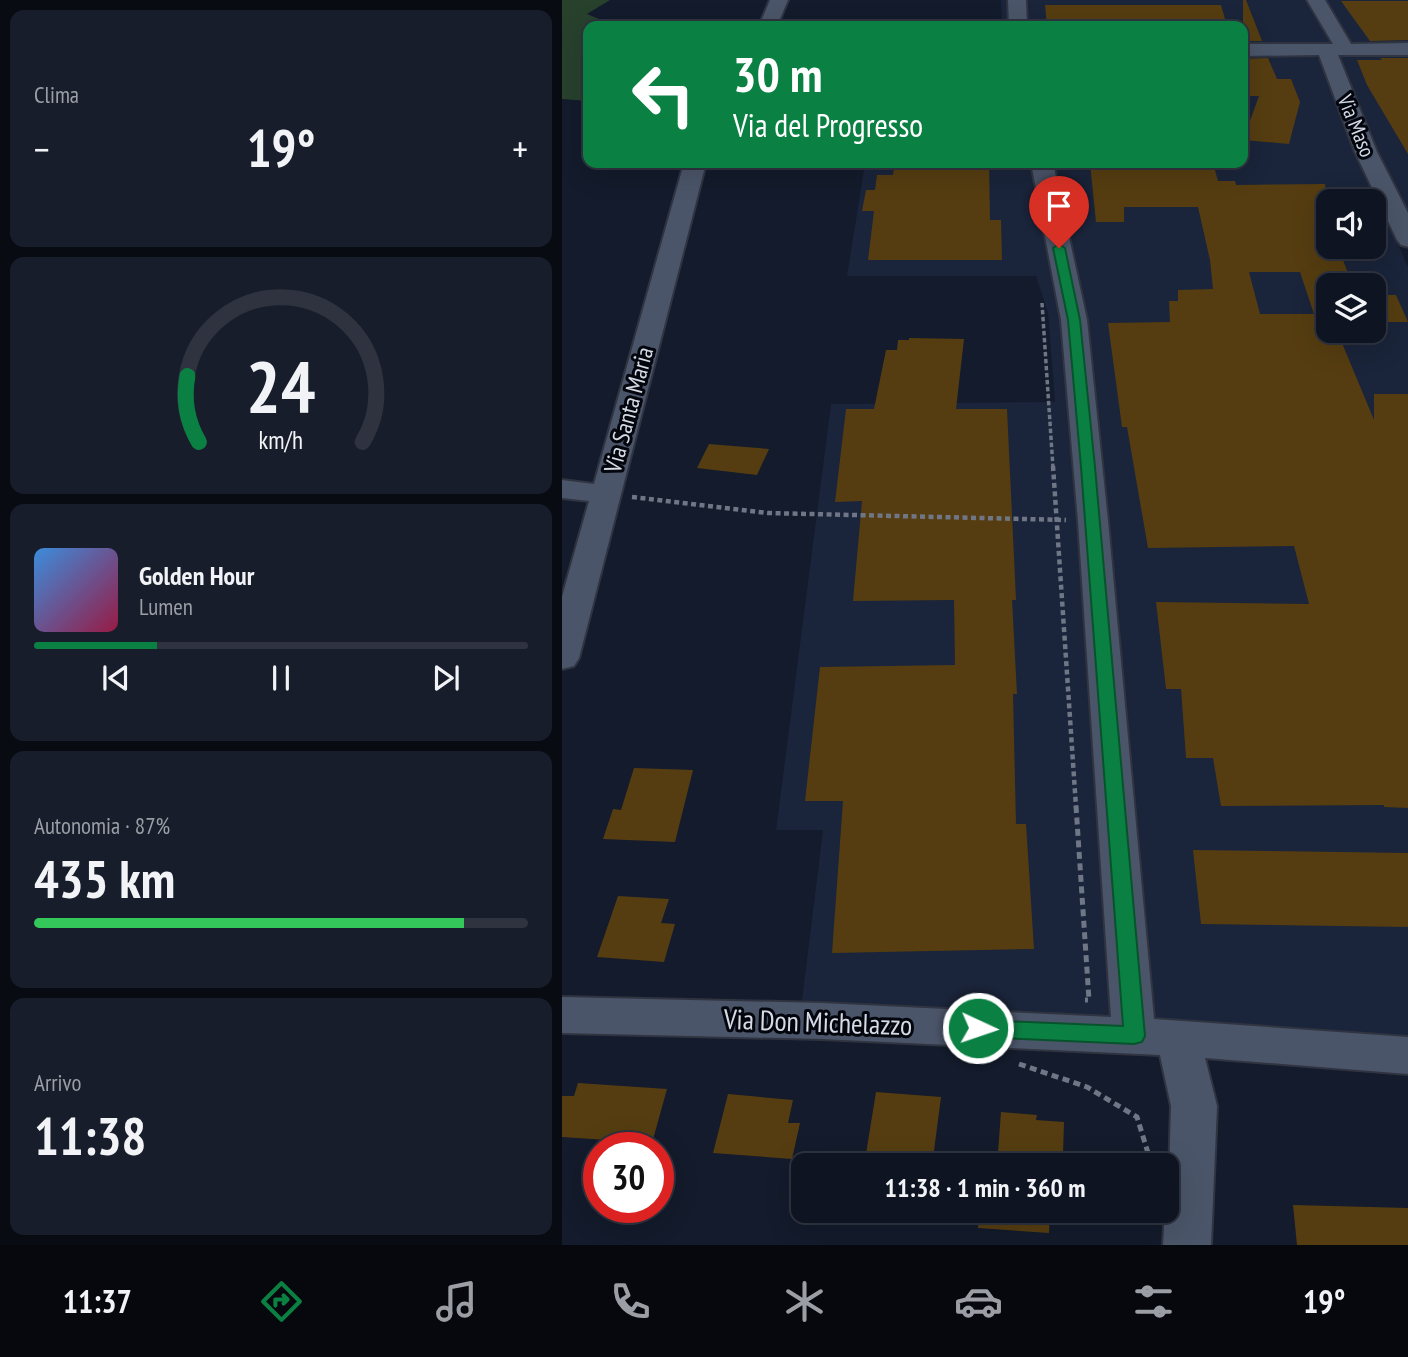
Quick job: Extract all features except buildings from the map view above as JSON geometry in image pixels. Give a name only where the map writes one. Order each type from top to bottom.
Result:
[{"type":"street","points":[[770,21],[779,0]]},
{"type":"street","points":[[1017,0],[1018,21]]},
{"type":"street","name":"Via Maso","points":[[1316,0],[1335,49],[1366,152],[1408,240]]},
{"type":"street","points":[[1248,50],[1408,49]]},
{"type":"street","name":"Via Santa Maria","points":[[562,658],[694,168]]},
{"type":"street","points":[[1043,168],[1074,320],[1093,520],[1156,1037],[1194,1106],[1187,1245]]},
{"type":"street","points":[[562,489],[606,494]]},
{"type":"street","name":"Via Don Michelazzo","points":[[562,1015],[822,1021],[1156,1037],[1408,1056]]},
{"type":"path","points":[[1042,302],[1089,1000],[1075,1000]]},
{"type":"path","points":[[606,494],[768,513],[1093,520]]},
{"type":"path","points":[[1012,1061],[1086,1087],[1137,1117],[1148,1153]]},
{"type":"shaded area","points":[[1001,0],[1408,0],[1408,46],[1248,47],[1248,21],[1002,21]]},
{"type":"shaded area","points":[[1248,54],[1305,54],[1319,59],[1341,105],[1374,189],[1316,189],[1316,259],[1386,259],[1386,216],[1408,267],[1408,1049],[800,1016],[823,830],[776,830],[831,404],[1055,402],[1048,313],[1036,276],[847,276],[864,168],[1248,168]]},
{"type":"shaded area","points":[[1338,55],[1408,55],[1408,209],[1375,148]]},
{"type":"green space","points":[[562,0],[610,0],[587,14],[604,21],[583,21],[583,101],[562,99]]},
{"type":"route","points":[[978,1028],[1134,1036],[1088,467],[1074,320],[1059,248]]}]
